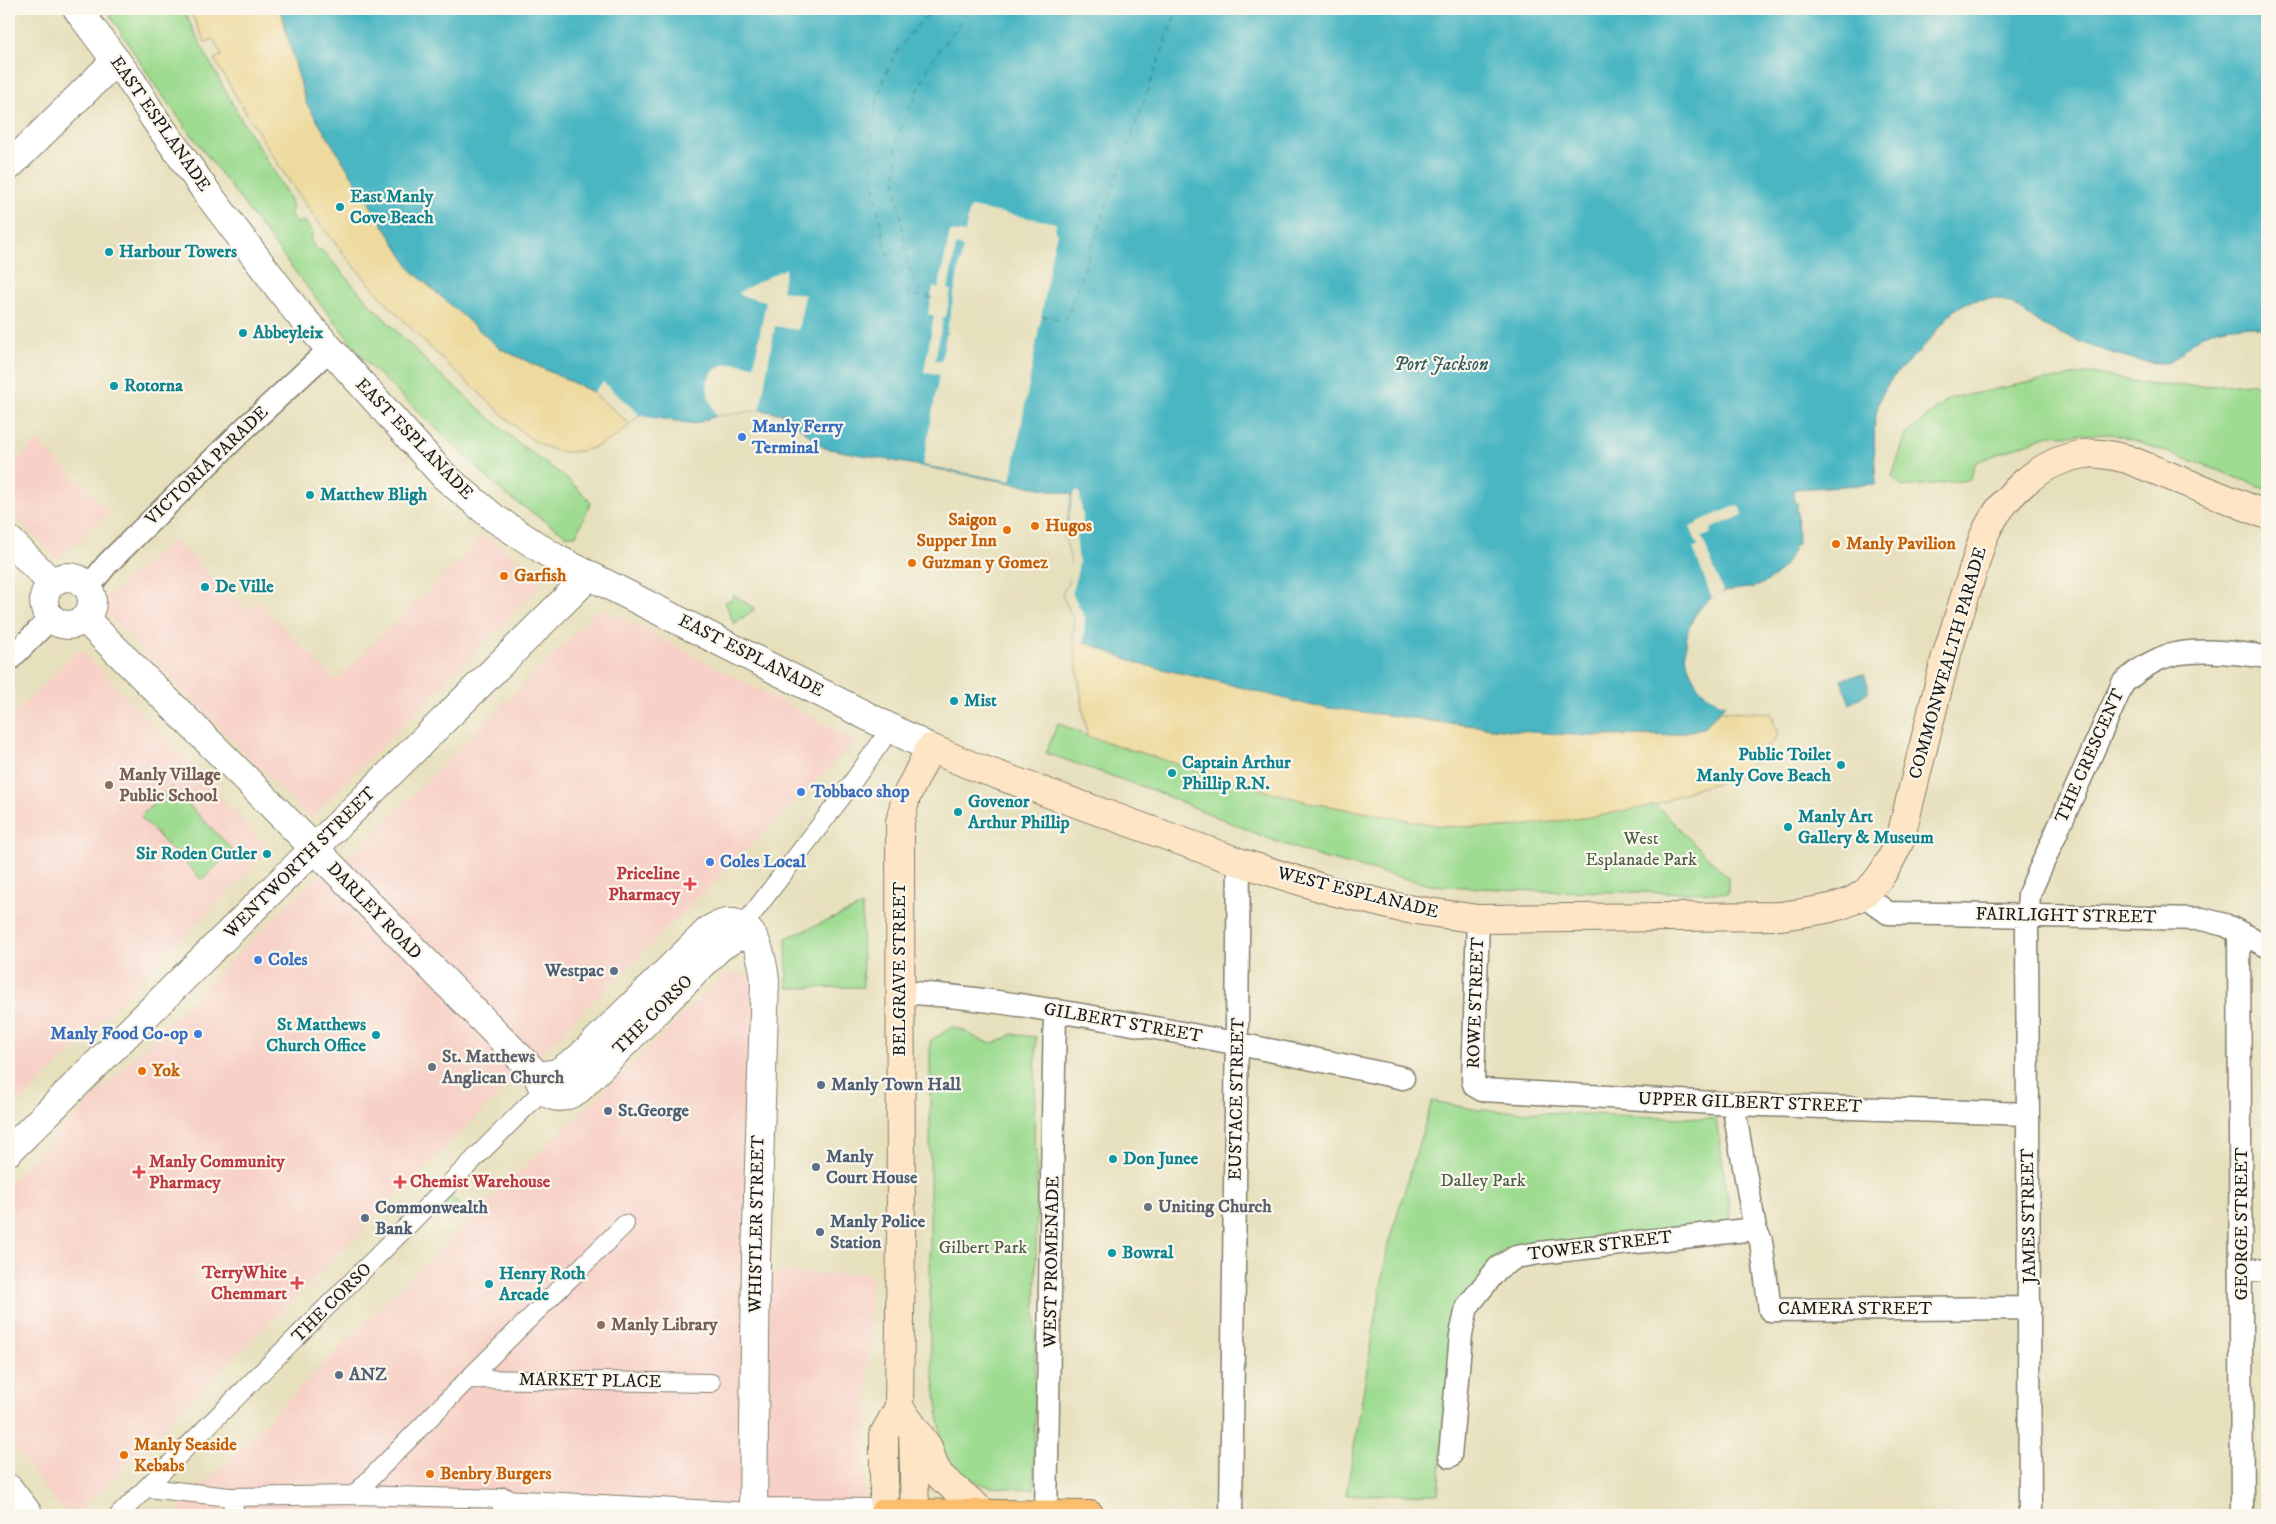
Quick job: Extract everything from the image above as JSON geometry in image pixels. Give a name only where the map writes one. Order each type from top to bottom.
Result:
[{"type":"main road","name":"COMMONWEALTH PARADE","points":[[1864,895],[1882,876],[1900,840],[1945,660],[1989,522],[2020,487],[2055,464],[2086,454],[2105,454],[2127,459],[2267,515]]},
{"type":"main road","name":"WEST ESPLANADE","points":[[930,748],[964,763],[1239,862],[1332,890],[1401,908],[1478,919],[1781,916],[1826,909],[1864,895]]},
{"type":"main road","name":"BELGRAVE STREET","points":[[915,1514],[906,1418],[900,992],[900,822],[906,797],[930,748]]},
{"type":"main road","name":"BELGRAVE STREET","points":[[884,1514],[884,1434],[906,1418]]},
{"type":"main road","points":[[906,1418],[928,1447],[934,1466],[942,1477],[984,1513]]},
{"type":"main road","points":[[884,1514],[1090,1515]]},
{"type":"street","name":"EAST ESPLANADE","points":[[77,9],[116,60],[154,118],[254,257],[330,350],[444,476],[479,506],[525,540],[930,748]]},
{"type":"street","points":[[9,166],[116,60]]},
{"type":"street","name":"VICTORIA PARADE","points":[[88,588],[107,564],[245,428],[330,350]]},
{"type":"street","points":[[9,540],[52,583]]},
{"type":"street","name":"WENTWORTH STREET","points":[[9,1151],[590,575]]},
{"type":"street","points":[[70,577],[78,579],[88,588],[92,596],[92,605],[85,619],[67,626],[58,624],[50,618],[43,603],[47,588],[52,583],[61,578],[70,577]]},
{"type":"street","points":[[9,660],[50,618]]},
{"type":"street","name":"DARLEY ROAD","points":[[85,619],[314,849],[540,1083]]},
{"type":"street","name":"THE CRESCENT","points":[[2027,916],[2029,894],[2123,682],[2137,671],[2160,658],[2187,652],[2267,656]]},
{"type":"street","points":[[747,931],[892,727]]},
{"type":"street","name":"EUSTACE STREET","points":[[1231,1515],[1239,862]]},
{"type":"street","name":"FAIRLIGHT STREET","points":[[1864,895],[1888,913],[2202,919],[2224,925],[2267,946]]},
{"type":"street","name":"JAMES STREET","points":[[2027,916],[2030,1515]]},
{"type":"street","name":"ROWE STREET","points":[[1475,1086],[1473,1081],[1478,919]]},
{"type":"street","name":"THE CORSO","points":[[119,1515],[540,1083],[578,1059],[709,930],[730,921],[747,931]]},
{"type":"street","name":"WHISTLER STREET","points":[[747,931],[758,947],[765,980],[756,1258],[753,1513]]},
{"type":"street","name":"GEORGE STREET","points":[[2239,933],[2242,1515]]},
{"type":"street","name":"GILBERT STREET","points":[[900,992],[944,995],[1055,1010],[1238,1042],[1403,1078]]},
{"type":"street","name":"WEST PROMENADE","points":[[1046,1514],[1055,1010]]},
{"type":"street","name":"UPPER GILBERT STREET","points":[[1475,1086],[1482,1090],[1733,1104],[2028,1114]]},
{"type":"street","name":"CAMERA STREET","points":[[1733,1104],[1755,1229],[1761,1241],[1770,1310],[2030,1308]]},
{"type":"street","points":[[354,1495],[625,1224]]},
{"type":"street","name":"TOWER STREET","points":[[1450,1456],[1461,1335],[1466,1307],[1498,1268],[1516,1256],[1755,1229]]},
{"type":"street","points":[[2242,1269],[2267,1271]]},
{"type":"street","name":"MARKET PLACE","points":[[468,1379],[711,1383]]},
{"type":"street","points":[[146,1488],[230,1497],[354,1495],[504,1507],[884,1514]]},
{"type":"street","points":[[9,1489],[29,1515]]},
{"type":"street","points":[[230,1497],[236,1515]]},
{"type":"shaded area","points":[[37,441],[110,512],[57,559],[9,511],[9,469]]},
{"type":"shaded area","points":[[485,535],[541,575],[542,579],[536,590],[310,819],[97,605],[174,539],[246,611],[258,601],[336,681]]},
{"type":"shaded area","points":[[601,607],[853,739],[854,743],[75,1515],[66,1515],[9,1441],[9,1182],[311,881],[362,845]]},
{"type":"shaded area","name":"Manly Village Public School","points":[[80,648],[270,850],[9,1114],[9,719]]},
{"type":"shaded area","points":[[727,972],[756,976],[766,1273],[871,1274],[864,1515],[173,1515],[384,1303]]},
{"type":"green space","points":[[106,9],[183,9],[233,104],[293,206],[290,214],[296,223],[305,221],[313,234],[310,240],[317,250],[322,250],[370,304],[431,366],[518,443],[569,480],[591,502],[576,535],[566,535],[506,495],[369,365],[296,273],[157,88]]},
{"type":"green space","points":[[2092,373],[2153,385],[2208,386],[2250,383],[2267,389],[2267,489],[2113,434],[2049,435],[1976,462],[1970,480],[1902,487],[1892,476],[1906,435],[1947,399],[2026,383]]},
{"type":"green space","points":[[734,595],[755,609],[734,624],[725,602],[731,600]]},
{"type":"green space","name":"West Esplanade Park","points":[[1058,723],[1087,736],[1241,784],[1312,803],[1442,826],[1504,828],[1656,805],[1728,877],[1728,893],[1534,891],[1430,885],[1320,857],[1267,838],[1157,792],[1046,753]]},
{"type":"green space","points":[[171,787],[233,850],[202,880],[140,817]]},
{"type":"green space","points":[[862,906],[863,987],[787,988],[786,938]]},
{"type":"green space","name":"Gilbert Park","points":[[952,1027],[988,1042],[1003,1040],[1012,1034],[1036,1037],[1034,1144],[1037,1149],[1034,1489],[990,1487],[965,1479],[943,1452],[930,1346],[930,1041]]},
{"type":"green space","name":"Dalley Park","points":[[1432,1101],[1479,1110],[1716,1119],[1732,1225],[1504,1249],[1456,1308],[1438,1494],[1346,1495],[1388,1244]]},
{"type":"green space","points":[[447,1194],[457,1201],[458,1208],[454,1215],[444,1218],[438,1214],[435,1207]]},
{"type":"sand","name":"East Manly Cove Beach","points":[[189,9],[280,9],[306,103],[499,348],[593,392],[630,424],[607,442],[588,449],[568,452],[548,448],[528,437],[510,422],[431,349],[357,269],[311,212],[270,152],[214,59],[222,55],[213,39],[205,42]]},
{"type":"sand","points":[[1073,641],[1084,642],[1140,664],[1212,680],[1435,722],[1587,736],[1671,735],[1703,728],[1721,711],[1771,713],[1778,735],[1741,777],[1694,789],[1656,805],[1597,816],[1504,828],[1442,826],[1312,803],[1241,784],[1087,736]]},
{"type":"water","name":"Port Jackson","points":[[280,9],[2267,9],[2267,330],[2257,327],[2237,326],[2206,333],[2189,345],[2172,361],[2158,363],[2115,354],[2068,337],[2037,322],[2016,306],[1997,299],[1980,300],[1964,304],[1958,308],[1886,387],[1877,409],[1875,421],[1876,484],[1794,489],[1795,502],[1797,503],[1798,544],[1795,545],[1784,565],[1774,577],[1761,585],[1723,592],[1704,604],[1696,613],[1687,634],[1686,657],[1689,668],[1702,691],[1725,705],[1703,728],[1671,735],[1587,736],[1517,731],[1313,706],[1140,664],[1084,642],[1073,641],[1075,622],[1062,594],[1068,584],[1071,570],[1071,559],[1065,537],[1072,494],[824,448],[784,414],[760,410],[716,416],[695,424],[639,415],[630,424],[593,392],[499,348],[412,271],[306,103]]},
{"type":"water","points":[[1864,674],[1868,685],[1868,692],[1850,704],[1841,679]]},
{"type":"pier","points":[[970,207],[1056,223],[1055,232],[1057,232],[1011,481],[923,465],[939,375],[924,372],[934,316],[928,314],[933,287],[939,288],[950,231],[965,233]],"holes":[[[956,245],[963,247],[941,362],[935,360],[943,317],[946,317],[951,290],[948,289]]]},
{"type":"pier","points":[[786,268],[782,291],[805,295],[798,330],[775,326],[760,410],[716,416],[708,395],[707,381],[713,371],[722,365],[735,363],[754,366],[766,301],[741,296],[739,292]]},
{"type":"pier","points":[[603,382],[639,414],[630,424],[593,392]]},
{"type":"pier","points":[[1078,490],[1083,518],[1082,535],[1076,534],[1079,563],[1072,593],[1085,617],[1084,645],[1073,643],[1075,622],[1062,594],[1068,584],[1071,559],[1065,537],[1073,494]]},
{"type":"pier","points":[[1739,505],[1743,515],[1712,528],[1710,534],[1702,537],[1723,592],[1712,598],[1693,548],[1698,546],[1690,527],[1699,521]]},
{"type":"ferry route","points":[[932,298],[909,293],[901,285],[894,272],[883,237],[871,155],[873,123],[880,91],[886,75],[900,47],[911,32],[933,9]]},
{"type":"ferry route","points":[[931,298],[921,291],[915,282],[908,264],[896,183],[897,137],[933,58],[970,9]]},
{"type":"ferry route","points":[[1042,316],[1066,320],[1177,9]]},
{"type":"place","name":"East Manly Cove Beach","points":[[340,207]]},
{"type":"place","name":"Harbour Towers","points":[[109,252]]},
{"type":"place","name":"Abbeyleix","points":[[243,333]]},
{"type":"place","name":"Rotorna","points":[[114,386]]},
{"type":"place","name":"Manly Ferry Terminal","points":[[742,437]]},
{"type":"place","name":"Matthew Bligh","points":[[310,495]]},
{"type":"place","name":"Hugos","points":[[1035,526]]},
{"type":"place","name":"Saigon Supper Inn","points":[[1007,530]]},
{"type":"place","name":"Manly Pavilion","points":[[1836,544]]},
{"type":"place","name":"Guzman y Gomez","points":[[912,563]]},
{"type":"place","name":"Garfish","points":[[504,576]]},
{"type":"place","name":"De Ville","points":[[205,587]]},
{"type":"place","name":"Mist","points":[[954,701]]},
{"type":"place","name":"Public Toilet Manly Cove Beach","points":[[1841,765]]},
{"type":"place","name":"Captain Arthur Phillip R.N.","points":[[1172,773]]},
{"type":"place","name":"Manly Village Public School","points":[[109,785]]},
{"type":"place","name":"Tobbaco shop","points":[[801,792]]},
{"type":"place","name":"Govenor Arthur Phillip","points":[[958,812]]},
{"type":"place","name":"Manly Art Gallery & Museum","points":[[1788,827]]},
{"type":"place","name":"Sir Roden Cutler","points":[[267,854]]},
{"type":"place","name":"Coles Local","points":[[710,862]]},
{"type":"place","name":"Priceline Pharmacy","points":[[690,884]]},
{"type":"place","name":"Coles","points":[[258,960]]},
{"type":"place","name":"Westpac","points":[[614,971]]},
{"type":"place","name":"Manly Food Co-op","points":[[198,1034]]},
{"type":"place","name":"St Matthews Church Office","points":[[376,1035]]},
{"type":"place","name":"St. Matthews Anglican Church","points":[[432,1067]]},
{"type":"place","name":"Yok","points":[[142,1071]]},
{"type":"place","name":"Manly Town Hall","points":[[821,1085]]},
{"type":"place","name":"St.George","points":[[608,1111]]},
{"type":"place","name":"Don Junee","points":[[1113,1159]]},
{"type":"place","name":"Manly Court House","points":[[816,1167]]},
{"type":"place","name":"Manly Community Pharmacy","points":[[139,1172]]},
{"type":"place","name":"Chemist Warehouse","points":[[400,1182]]},
{"type":"place","name":"Uniting Church","points":[[1148,1207]]},
{"type":"place","name":"Commonwealth Bank","points":[[365,1218]]},
{"type":"place","name":"Manly Police Station","points":[[820,1232]]},
{"type":"place","name":"Bowral","points":[[1112,1253]]},
{"type":"place","name":"TerryWhite Chemmart","points":[[297,1283]]},
{"type":"place","name":"Henry Roth Arcade","points":[[489,1284]]},
{"type":"place","name":"Manly Library","points":[[601,1325]]},
{"type":"place","name":"ANZ","points":[[339,1375]]},
{"type":"place","name":"Manly Seaside Kebabs","points":[[124,1455]]},
{"type":"place","name":"Benbry Burgers","points":[[430,1474]]}]
